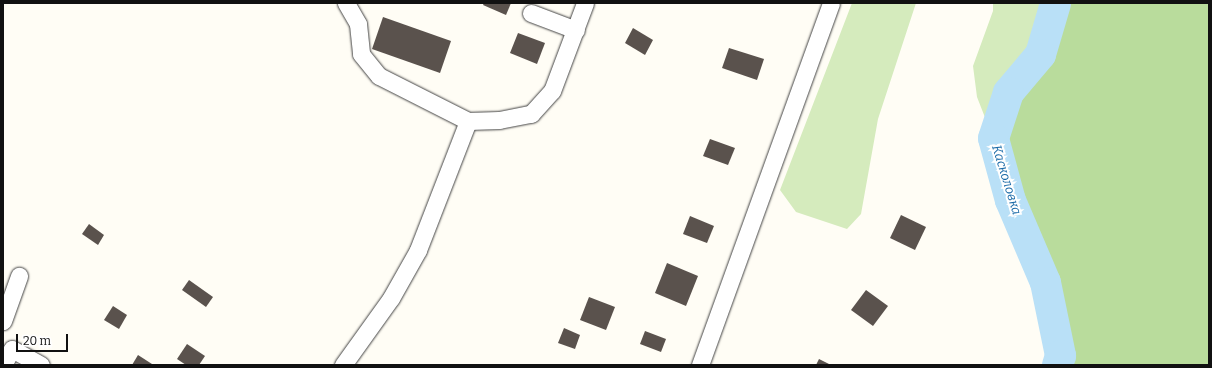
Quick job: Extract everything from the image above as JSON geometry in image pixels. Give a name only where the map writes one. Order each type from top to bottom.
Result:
[{"type":"street","points":[[346,3],[358,24],[361,54],[379,76],[468,121],[499,120],[531,114],[552,91],[585,3]]},
{"type":"street","points":[[700,365],[831,3]]},
{"type":"street","points":[[531,13],[576,30]]},
{"type":"street","points":[[343,365],[391,298],[418,250],[468,121]]},
{"type":"street","points":[[3,321],[19,276]]},
{"type":"street","points":[[3,365],[7,346],[41,365]]},
{"type":"green space","points":[[852,3],[916,3],[878,119],[861,214],[847,229],[796,212],[780,190]]},
{"type":"green space","points":[[993,3],[1055,3],[1040,54],[1008,92],[993,138],[977,97],[973,66],[993,11]]},
{"type":"green space","points":[[1055,3],[1209,3],[1209,365],[1057,365],[1060,355],[1045,282],[1010,200],[993,138],[1008,92],[1040,54]]},
{"type":"building","points":[[484,3],[511,3],[506,15],[483,5]]},
{"type":"building","points":[[383,17],[451,41],[440,73],[372,49]]},
{"type":"building","points":[[633,28],[653,40],[645,55],[625,43]]},
{"type":"building","points":[[518,33],[545,43],[537,64],[510,53]]},
{"type":"building","points":[[729,48],[764,59],[757,80],[722,68]]},
{"type":"building","points":[[710,139],[735,148],[728,165],[703,156]]},
{"type":"building","points":[[901,215],[926,227],[915,250],[890,238]]},
{"type":"building","points":[[690,216],[714,226],[707,243],[683,234]]},
{"type":"building","points":[[89,224],[104,235],[98,245],[82,234]]},
{"type":"building","points":[[667,263],[698,276],[686,306],[655,293]]},
{"type":"building","points":[[189,280],[213,297],[206,307],[182,290]]},
{"type":"building","points":[[866,290],[888,306],[873,326],[851,310]]},
{"type":"building","points":[[589,297],[615,307],[606,330],[580,320]]},
{"type":"building","points":[[113,306],[127,315],[119,329],[104,320]]},
{"type":"building","points":[[564,328],[580,335],[575,349],[558,343]]},
{"type":"building","points":[[645,331],[666,339],[661,352],[640,344]]},
{"type":"building","points":[[187,344],[205,356],[199,365],[186,365],[177,359]]},
{"type":"building","points":[[138,355],[152,364],[132,365]]},
{"type":"building","points":[[819,359],[831,365],[816,365]]},
{"type":"waterway","name":"Касколовка","points":[[1055,3],[1040,54],[1008,92],[993,138],[1010,200],[1045,282],[1060,355],[1057,365]]}]
